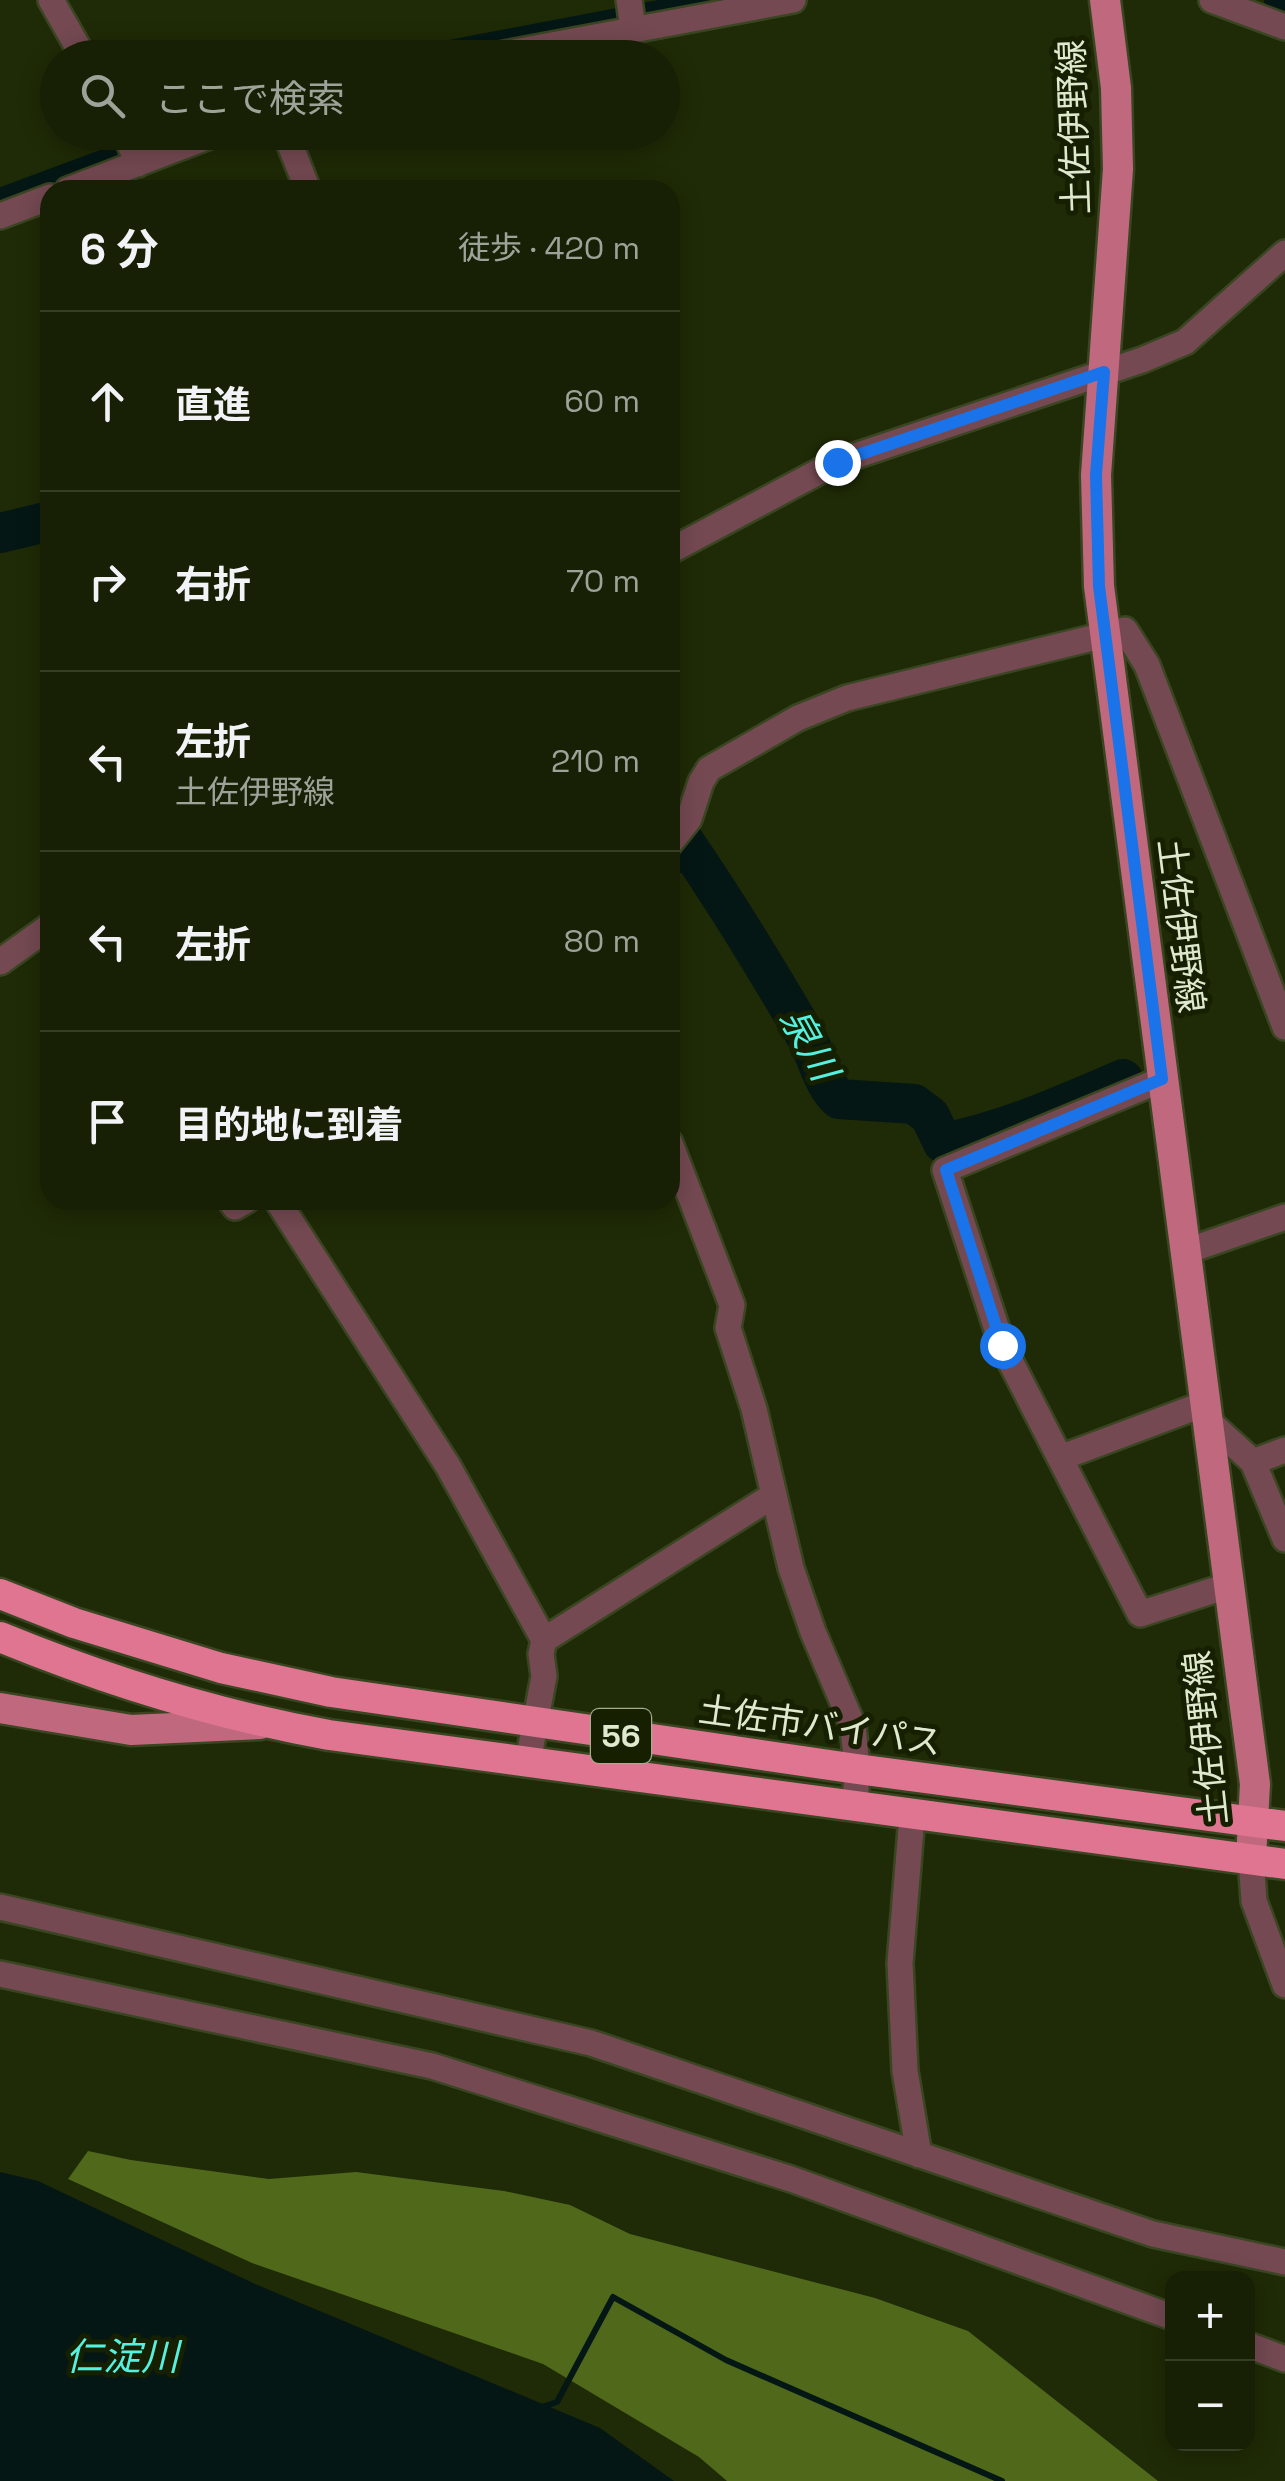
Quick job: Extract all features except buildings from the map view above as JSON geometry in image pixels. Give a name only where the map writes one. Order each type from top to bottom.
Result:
[{"type":"highway","name":"土佐市バイパス","points":[[0,1594],[74,1623],[221,1668],[331,1692],[534,1724],[1270,1824]]},
{"type":"highway","name":"56","points":[[0,1637],[62,1663],[268,1724],[912,1816],[1285,1864]]},
{"type":"main road","name":"土佐伊野線","points":[[1104,0],[1116,88],[1118,169],[1096,475],[1103,633],[1142,902],[1254,1784],[1270,1824],[1252,1859]]},
{"type":"main road","points":[[86,1722],[104,1712],[111,1696],[102,1675]]},
{"type":"main road","points":[[0,1708],[131,1730],[268,1724]]},
{"type":"street","points":[[51,0],[74,40]]},
{"type":"street","points":[[543,40],[631,14],[794,0]]},
{"type":"street","points":[[1212,0],[1285,27]]},
{"type":"street","points":[[83,180],[128,150]]},
{"type":"street","points":[[291,150],[304,180]]},
{"type":"street","points":[[0,216],[40,201]]},
{"type":"street","points":[[680,546],[837,462],[1184,342],[1285,254]]},
{"type":"street","points":[[680,830],[689,819],[709,769],[798,718],[847,698],[1124,630],[1147,665],[1276,972],[1285,1026]]},
{"type":"street","points":[[0,962],[40,935]]},
{"type":"street","points":[[1162,1079],[946,1170],[1002,1345],[1140,1614],[1227,1586]]},
{"type":"street","points":[[680,1169],[732,1304],[728,1328],[754,1409],[791,1568],[853,1726],[857,1769],[854,1808]]},
{"type":"street","points":[[283,1210],[448,1466],[544,1640],[544,1676],[528,1762]]},
{"type":"street","points":[[1184,1252],[1285,1217]]},
{"type":"street","points":[[1060,1458],[1204,1412],[1253,1462],[1285,1539]]},
{"type":"street","points":[[1253,1462],[1285,1450]]},
{"type":"street","points":[[544,1640],[774,1495]]},
{"type":"street","points":[[912,1816],[900,1963],[906,2071],[919,2155]]},
{"type":"street","points":[[1252,1859],[1254,1901],[1281,1975]]},
{"type":"street","points":[[0,1906],[591,2043],[1153,2234],[1285,2262]]},
{"type":"street","points":[[0,1974],[432,2066],[791,2179],[1165,2315]]},
{"type":"street","points":[[1255,2347],[1285,2359]]},
{"type":"green space","points":[[88,2151],[269,2179],[356,2172],[504,2191],[570,2205],[630,2234],[875,2298],[968,2331],[1158,2481],[727,2481],[699,2457],[543,2364],[252,2263],[68,2179]]},
{"type":"water","name":"仁淀川","points":[[0,2172],[38,2181],[255,2284],[600,2428],[674,2481],[0,2481]]},
{"type":"waterway","points":[[507,40],[717,0]]},
{"type":"waterway","points":[[1275,0],[1285,4]]},
{"type":"waterway","points":[[51,180],[132,150]]},
{"type":"waterway","points":[[0,199],[40,184]]},
{"type":"waterway","name":"泉川","points":[[0,533],[40,523]]},
{"type":"waterway","name":"泉川","points":[[680,845],[684,841],[732,914],[839,1099],[914,1104],[930,1116],[943,1143],[1012,1124],[1123,1079]]},
{"type":"waterway","points":[[539,2408],[557,2402],[613,2297],[726,2360],[1002,2481]]},
{"type":"route","points":[[837,462],[1104,372],[1096,475],[1099,586],[1162,1079],[946,1170],[1002,1345]]}]
